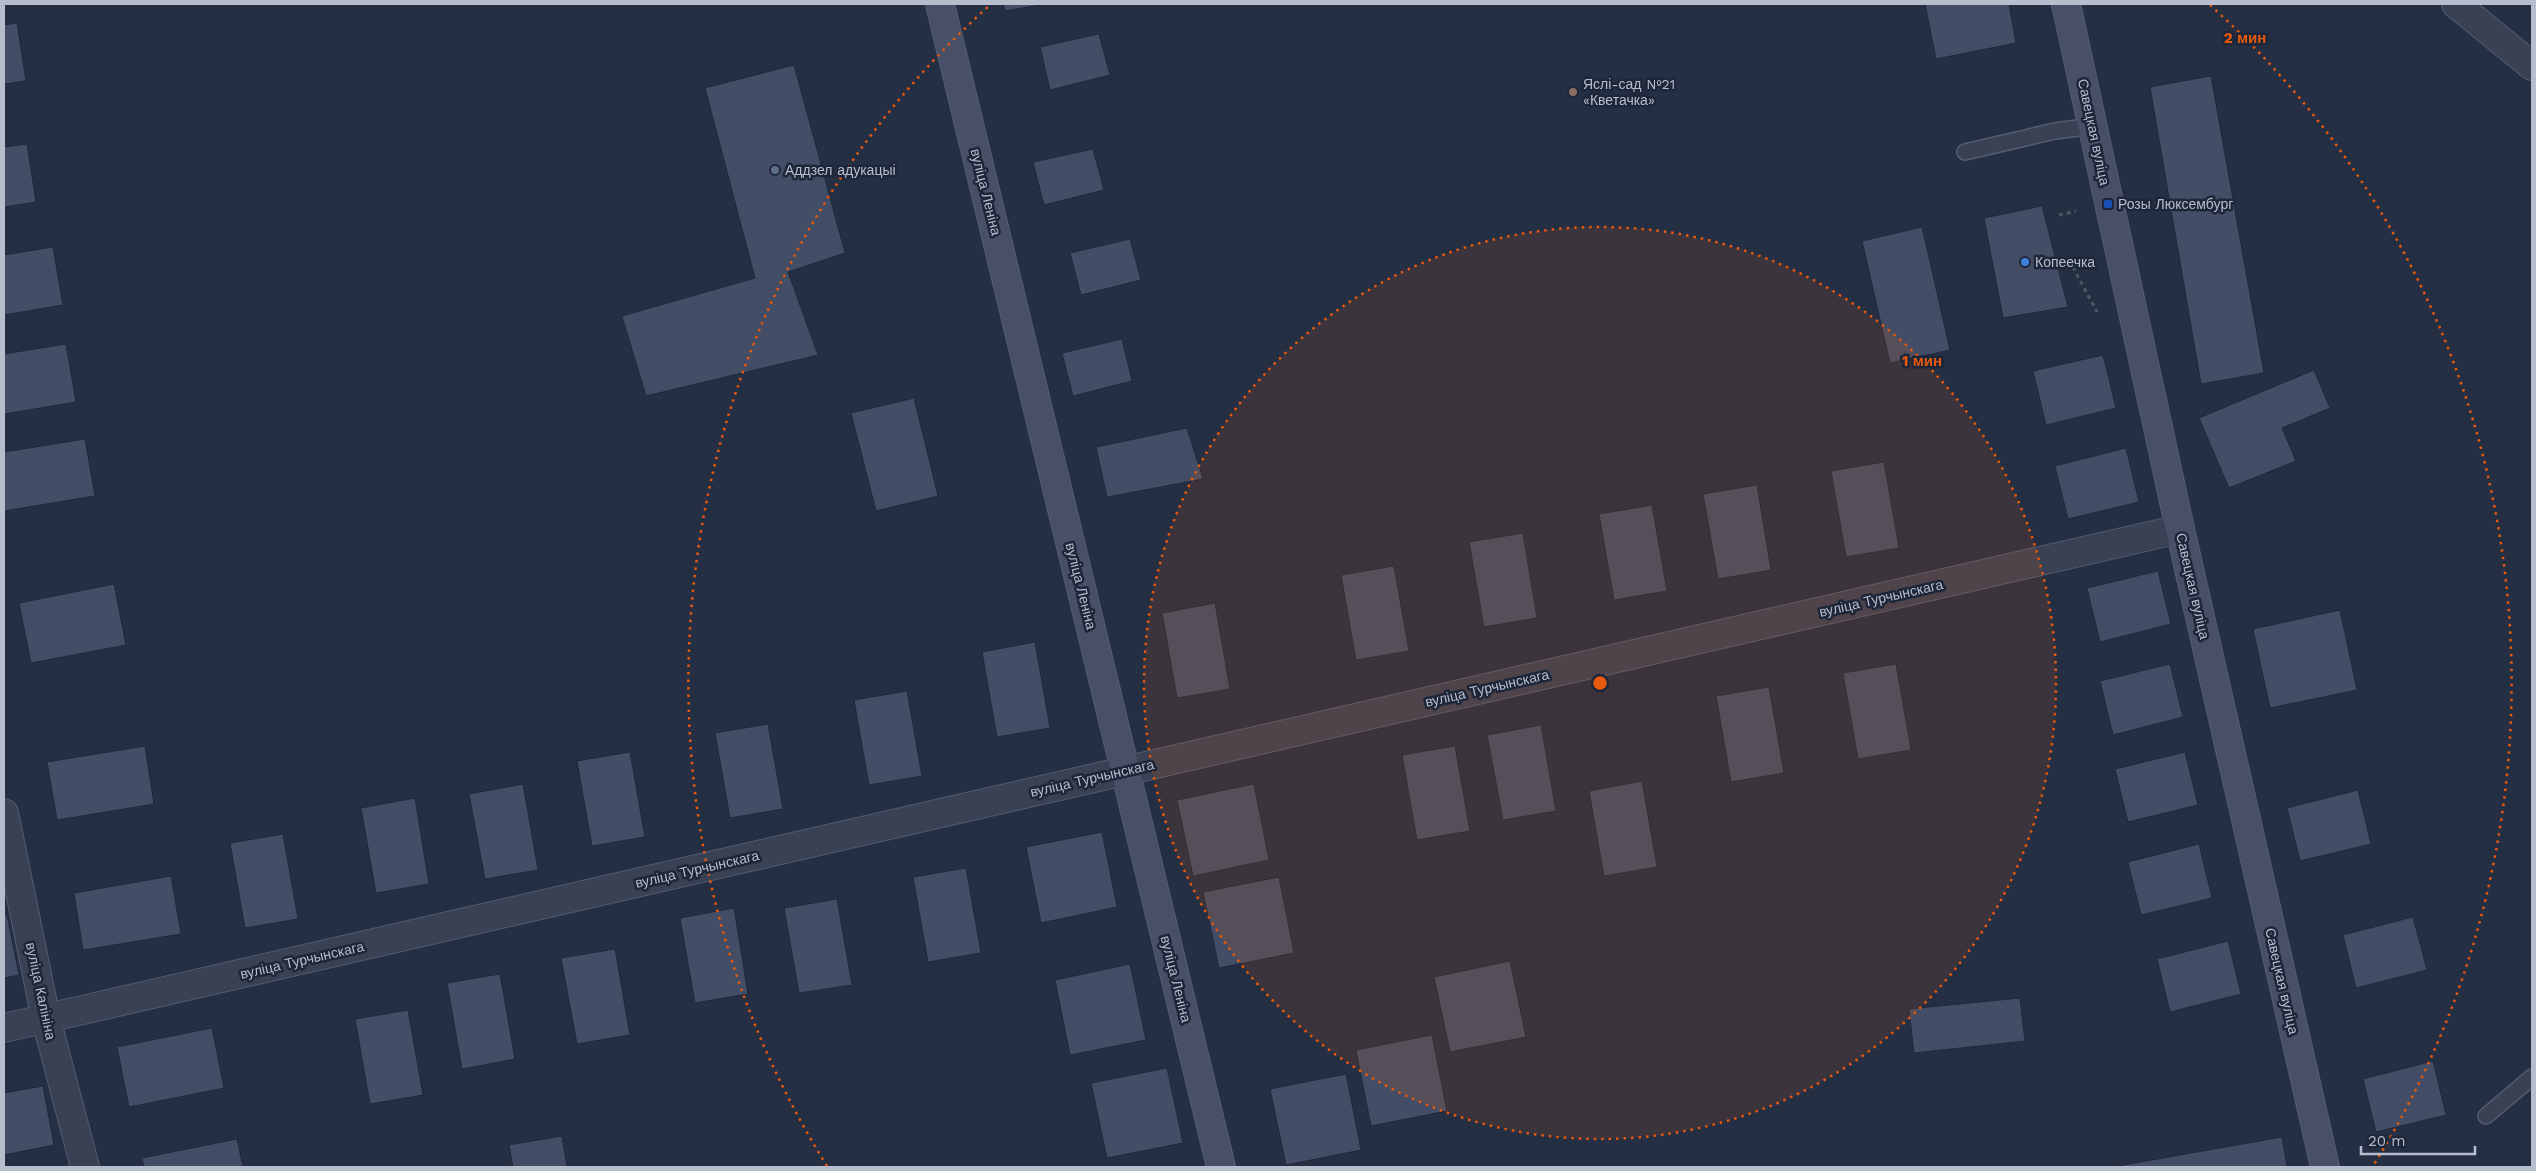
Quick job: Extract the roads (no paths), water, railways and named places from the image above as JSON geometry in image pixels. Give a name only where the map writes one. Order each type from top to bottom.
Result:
[{"type":"street","name":"вуліца Леніна","points":[[940,4],[1221,1167]]},
{"type":"street","name":"Савецкая вуліца","points":[[2066,4],[2180,529],[2325,1167]]},
{"type":"street","points":[[2456,4],[2532,66]]},
{"type":"street","name":"вуліца Турчынскага","points":[[4,1028],[1125,769],[2180,529]]},
{"type":"street","name":"вуліца Калініна","points":[[4,813],[46,1018],[85,1167]]},
{"type":"lane","points":[[1965,152],[2055,131],[2093,126]]},
{"type":"lane","points":[[2486,1116],[2532,1077]]},
{"type":"place","name":"Яслі-сад №21 «Кветачка»","points":[[1573,92]]},
{"type":"place","name":"Аддзел адукацыі","points":[[775,170]]},
{"type":"place","name":"Розы Люксембург","points":[[2108,204]]},
{"type":"place","name":"Копеечка","points":[[2025,262]]}]
